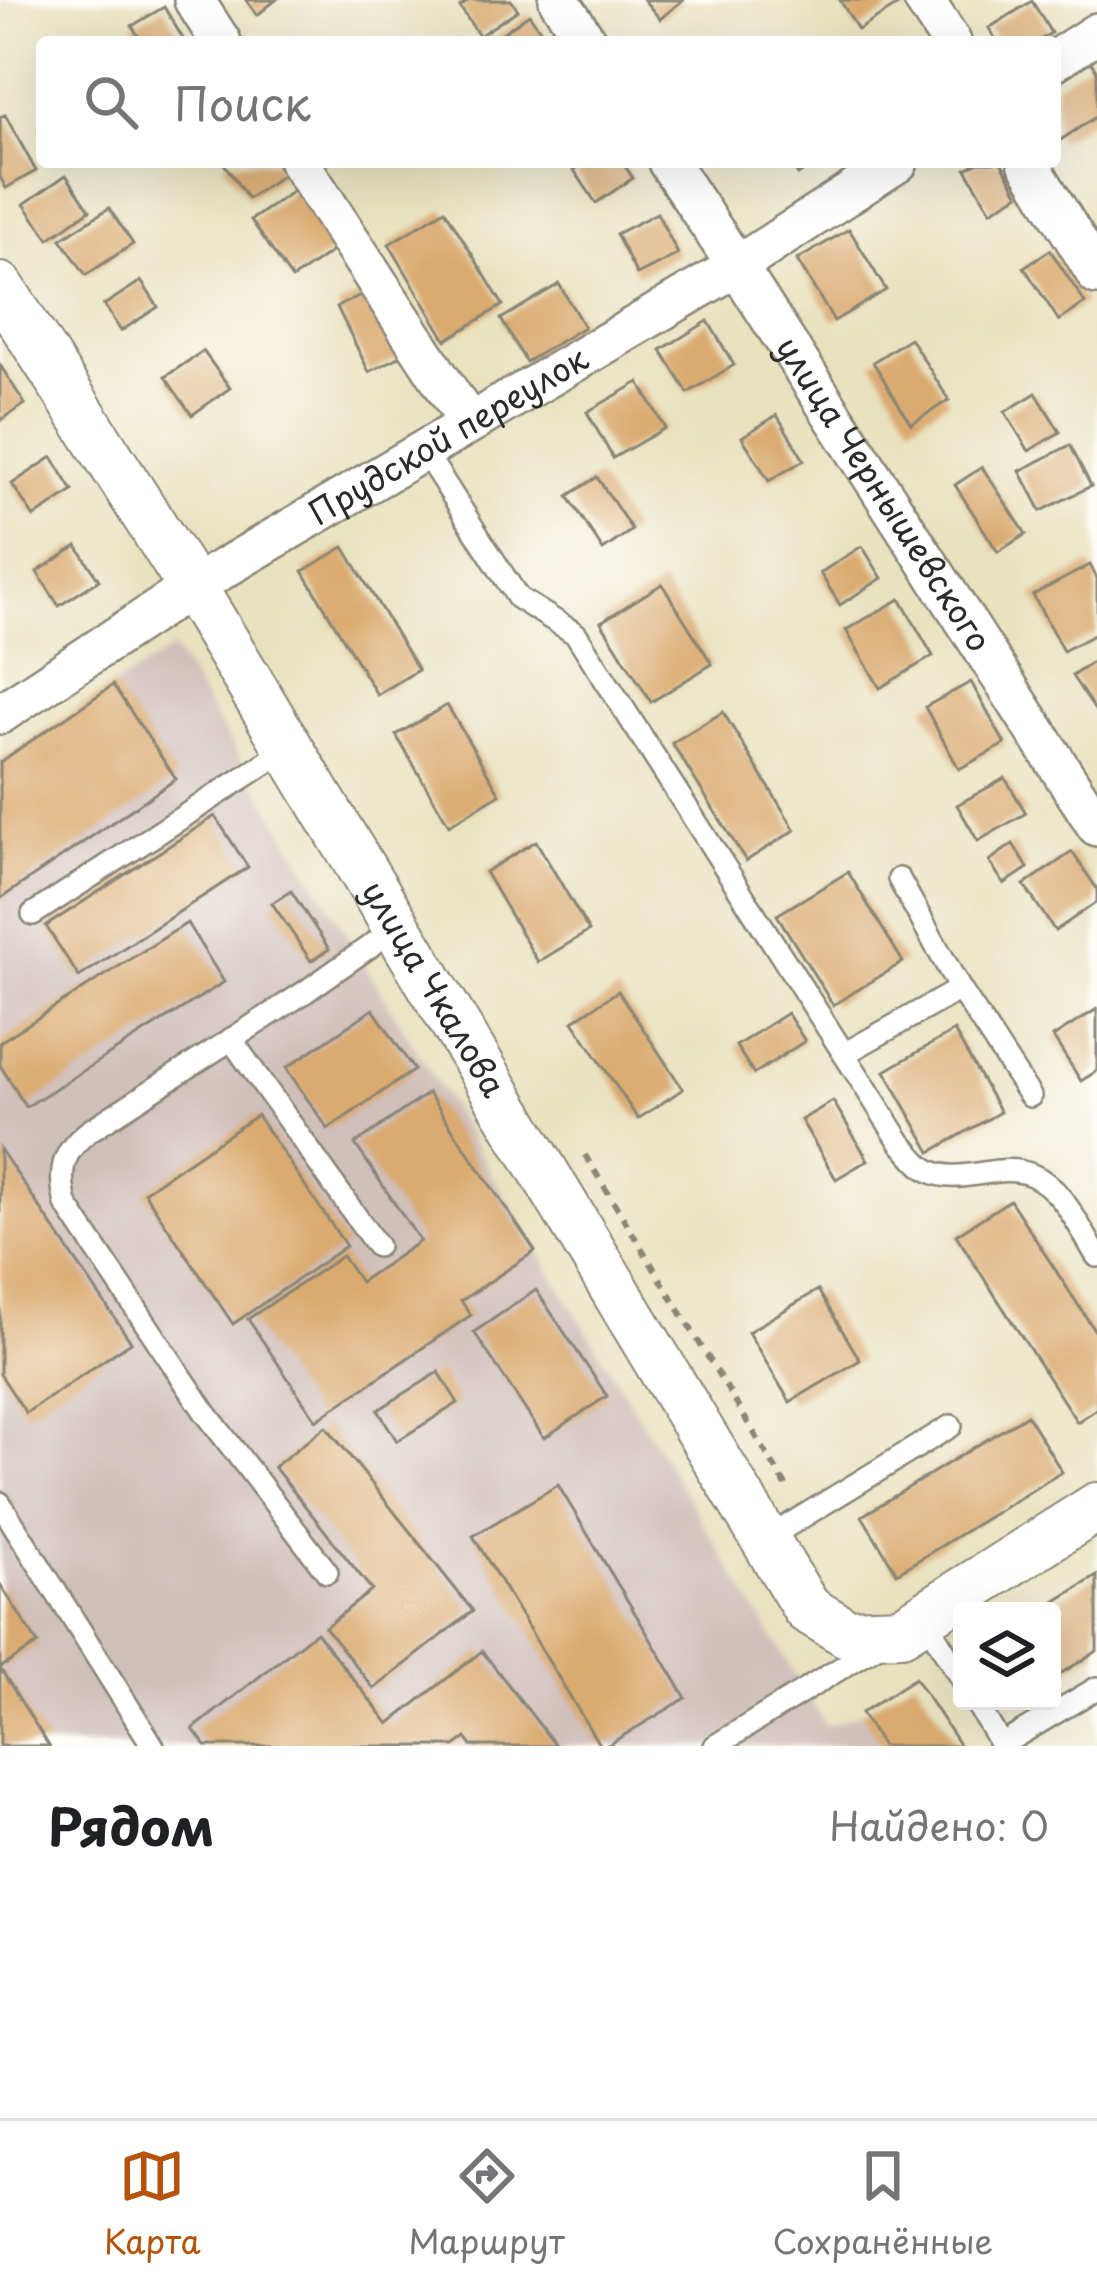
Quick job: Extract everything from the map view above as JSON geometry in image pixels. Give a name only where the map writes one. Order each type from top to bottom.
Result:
[{"type":"street","points":[[194,0],[217,36]]},
{"type":"street","points":[[559,0],[583,36]]},
{"type":"street","points":[[924,0],[947,36]]},
{"type":"street","points":[[1061,56],[1097,33]]},
{"type":"street","points":[[303,168],[469,423]]},
{"type":"street","name":"улица Чернышевского","points":[[672,168],[1097,826]]},
{"type":"street","name":"Прудской переулок","points":[[0,713],[192,587],[737,266],[889,168]]},
{"type":"street","points":[[1032,168],[1097,275]]},
{"type":"street","name":"улица Чкалова","points":[[0,286],[192,587],[808,1609],[847,1634],[912,1624]]},
{"type":"street","points":[[912,1624],[1097,1507]]},
{"type":"lane","points":[[424,451],[518,598],[576,634],[901,1143],[926,1170],[959,1178],[1000,1169],[1032,1175],[1058,1195],[1097,1256]]},
{"type":"lane","points":[[32,914],[289,748]]},
{"type":"lane","points":[[899,879],[959,989],[1030,1096]]},
{"type":"lane","points":[[327,1572],[205,1412],[66,1204],[61,1184],[71,1145],[397,927]]},
{"type":"lane","points":[[844,1054],[959,989]]},
{"type":"lane","points":[[231,1040],[376,1246]]},
{"type":"lane","points":[[766,1539],[951,1426]]},
{"type":"lane","points":[[0,1502],[153,1746]]},
{"type":"lane","points":[[715,1746],[912,1624],[953,1670]]},
{"type":"lane","points":[[981,1710],[1002,1745],[1097,1688]]},
{"type":"shaded area","points":[[173,648],[826,1726],[861,1713],[915,1678],[959,1746],[0,1746],[0,762]]},
{"type":"building","points":[[246,0],[276,0],[257,15]]},
{"type":"building","points":[[470,0],[511,0],[518,10],[479,36],[460,7]]},
{"type":"building","points":[[644,0],[683,0],[660,19]]},
{"type":"building","points":[[840,0],[906,0],[858,30]]},
{"type":"building","points":[[1032,1],[1051,33],[994,36],[989,28]]},
{"type":"building","points":[[164,7],[181,36],[138,36],[132,26]]},
{"type":"building","points":[[529,14],[545,36],[498,36]]},
{"type":"building","points":[[1090,61],[1097,71],[1097,116],[1061,140],[1061,81]]},
{"type":"building","points":[[5,115],[36,171],[6,188],[0,177],[0,117]]},
{"type":"building","points":[[227,168],[280,168],[284,174],[248,199]]},
{"type":"building","points":[[626,168],[633,178],[596,203],[574,170]]},
{"type":"building","points":[[1004,168],[1019,194],[991,211],[966,169]]},
{"type":"building","points":[[66,175],[90,210],[49,239],[24,204]]},
{"type":"building","points":[[296,189],[337,248],[292,279],[251,220]]},
{"type":"building","points":[[109,208],[133,244],[86,275],[61,239]]},
{"type":"building","points":[[445,210],[503,305],[446,340],[389,244]]},
{"type":"building","points":[[657,213],[678,254],[637,275],[616,234]]},
{"type":"building","points":[[849,229],[886,290],[834,321],[797,260]]},
{"type":"building","points":[[1050,250],[1085,303],[1059,321],[1024,267]]},
{"type":"building","points":[[141,281],[158,307],[121,331],[104,305]]},
{"type":"building","points":[[559,284],[584,327],[526,362],[501,319]]},
{"type":"building","points":[[373,289],[405,354],[369,372],[337,307]]},
{"type":"building","points":[[708,321],[734,365],[688,393],[661,350]]},
{"type":"building","points":[[910,338],[949,400],[911,424],[873,362]]},
{"type":"building","points":[[203,351],[230,388],[192,415],[165,377]]},
{"type":"building","points":[[0,365],[25,404],[0,421]]},
{"type":"building","points":[[639,382],[665,428],[613,458],[587,412]]},
{"type":"building","points":[[1036,393],[1060,432],[1029,451],[1005,412]]},
{"type":"building","points":[[777,415],[804,460],[769,481],[742,437]]},
{"type":"building","points":[[1070,445],[1091,486],[1041,511],[1020,471]]},
{"type":"building","points":[[52,457],[73,491],[34,517],[12,484]]},
{"type":"building","points":[[982,467],[1026,534],[998,552],[955,485]]},
{"type":"building","points":[[597,477],[632,530],[603,550],[568,496]]},
{"type":"building","points":[[77,546],[99,580],[59,606],[37,572]]},
{"type":"building","points":[[862,546],[882,578],[840,605],[820,573]]},
{"type":"building","points":[[344,547],[418,670],[377,695],[303,571]]},
{"type":"building","points":[[1090,565],[1097,578],[1097,633],[1063,651],[1033,595]]},
{"type":"building","points":[[662,584],[712,664],[651,702],[601,622]]},
{"type":"building","points":[[900,599],[933,656],[880,688],[846,630]]},
{"type":"building","points":[[1097,659],[1097,713],[1072,676]]},
{"type":"building","points":[[971,682],[1005,744],[959,769],[925,707]]},
{"type":"building","points":[[113,685],[176,779],[0,899],[0,762]]},
{"type":"building","points":[[447,705],[500,794],[449,825],[396,735]]},
{"type":"building","points":[[723,712],[795,830],[746,861],[672,743]]},
{"type":"building","points":[[1005,778],[1026,813],[978,841],[957,805]]},
{"type":"building","points":[[215,816],[248,867],[79,977],[46,926]]},
{"type":"building","points":[[536,841],[589,931],[538,962],[485,872]]},
{"type":"building","points":[[1013,844],[1028,868],[1004,884],[989,861]]},
{"type":"building","points":[[1072,852],[1097,889],[1097,902],[1055,931],[1024,885]]},
{"type":"building","points":[[848,872],[903,962],[833,1005],[777,915]]},
{"type":"building","points":[[291,891],[329,949],[311,961],[272,903]]},
{"type":"building","points":[[187,923],[224,982],[26,1107],[0,1065],[0,1042]]},
{"type":"building","points":[[618,991],[683,1089],[638,1119],[573,1021]]},
{"type":"building","points":[[373,1009],[414,1070],[328,1129],[286,1068]]},
{"type":"building","points":[[1097,1009],[1097,1071],[1081,1081],[1053,1037]]},
{"type":"building","points":[[787,1013],[805,1041],[754,1074],[736,1046]]},
{"type":"building","points":[[954,1031],[1000,1112],[931,1152],[885,1071]]},
{"type":"building","points":[[428,1093],[535,1251],[461,1301],[471,1315],[316,1420],[248,1319],[342,1256],[360,1282],[420,1241],[355,1144]]},
{"type":"building","points":[[833,1101],[868,1160],[836,1179],[801,1120]]},
{"type":"building","points":[[257,1115],[346,1246],[233,1324],[144,1192]]},
{"type":"building","points":[[0,1149],[131,1342],[26,1413],[0,1374]]},
{"type":"building","points":[[1010,1200],[1097,1334],[1097,1409],[1077,1422],[956,1235]]},
{"type":"building","points":[[536,1290],[607,1396],[544,1438],[474,1332]]},
{"type":"building","points":[[818,1290],[860,1360],[790,1402],[748,1332]]},
{"type":"building","points":[[439,1372],[458,1403],[397,1441],[378,1410]]},
{"type":"building","points":[[1027,1415],[1062,1472],[897,1573],[862,1516]]},
{"type":"building","points":[[326,1426],[473,1611],[374,1689],[325,1627],[372,1590],[274,1467]]},
{"type":"building","points":[[558,1485],[686,1698],[606,1746],[600,1746],[473,1536]]},
{"type":"building","points":[[1097,1576],[1097,1651],[1061,1673],[1061,1602],[1055,1602]]},
{"type":"building","points":[[0,1584],[38,1644],[0,1668]]},
{"type":"building","points":[[316,1632],[389,1724],[482,1651],[556,1746],[472,1746],[466,1738],[455,1746],[206,1746],[193,1729]]},
{"type":"building","points":[[0,1668],[49,1746],[0,1746]]},
{"type":"building","points":[[915,1678],[960,1746],[882,1746],[861,1713]]}]
